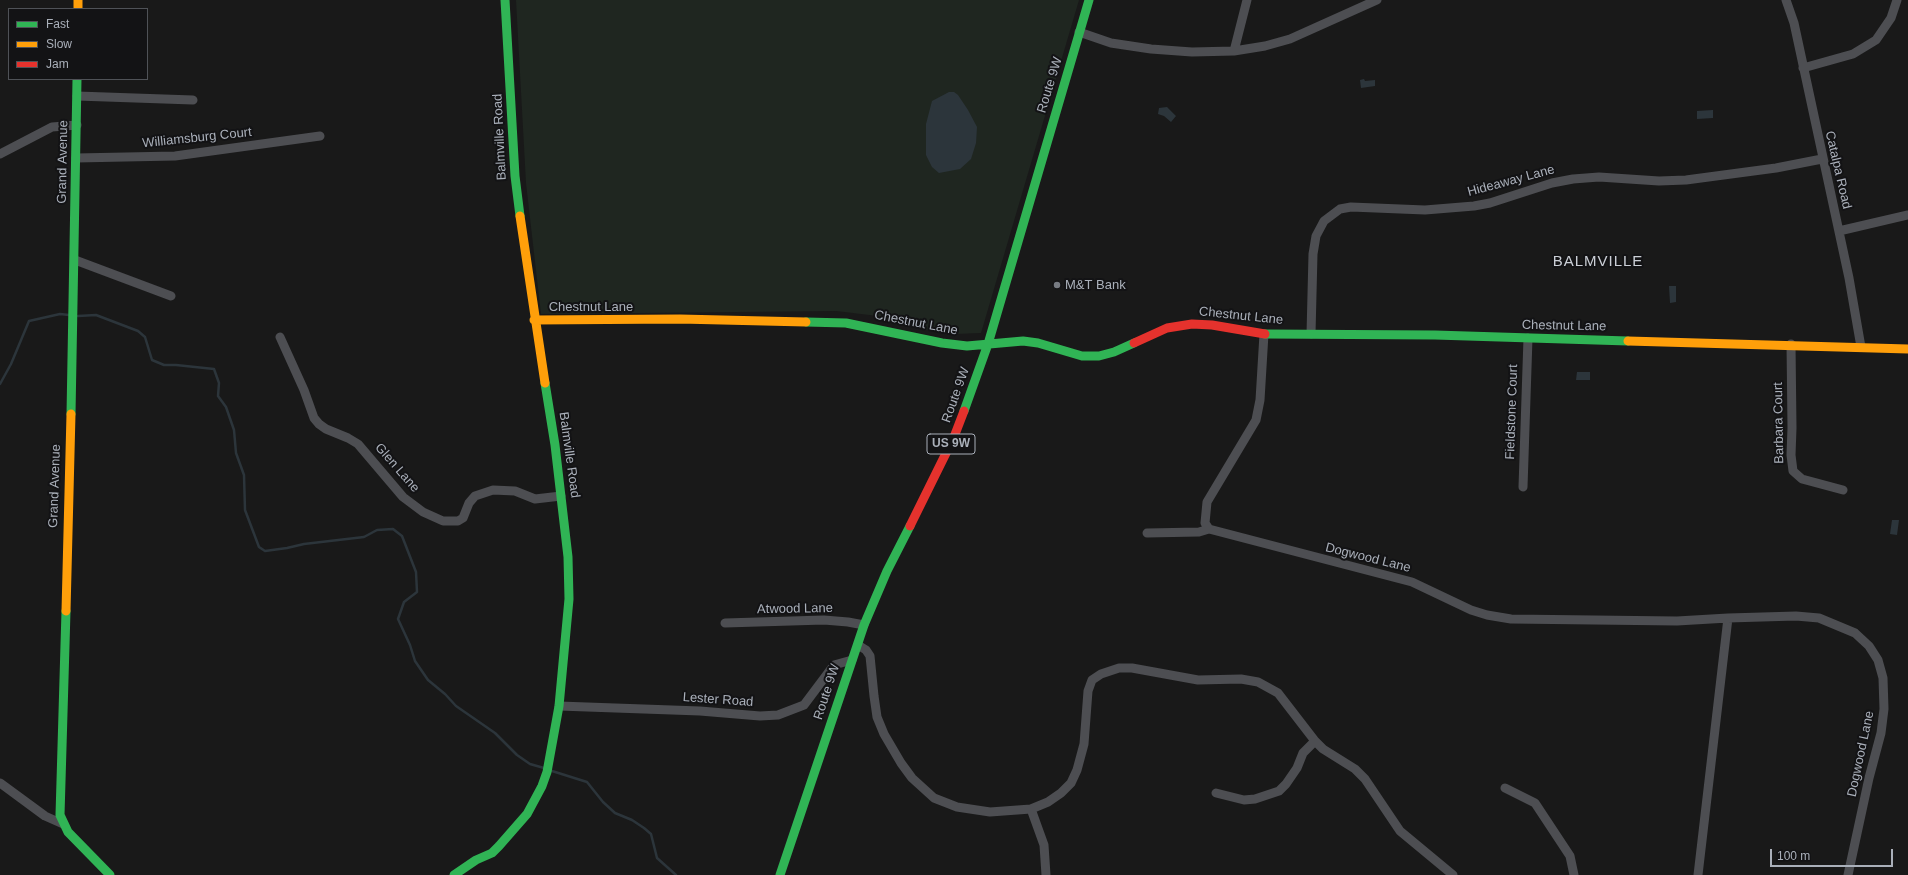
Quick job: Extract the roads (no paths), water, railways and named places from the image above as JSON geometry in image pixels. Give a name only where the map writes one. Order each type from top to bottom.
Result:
[{"type":"main road","name":"Balmville Road","points":[[454,875],[476,860],[492,853],[504,841],[535,802],[548,768],[559,706],[569,599],[568,557],[555,445],[534,320],[515,176],[505,0]]},
{"type":"main road","name":"Route 9W","points":[[780,875],[864,626],[887,571],[954,437],[988,344],[1089,0]]},
{"type":"main road","name":"Grand Avenue","points":[[77,80],[75,260],[60,815],[63,824],[73,838],[110,875]]},
{"type":"main road","name":"Chestnut Lane","points":[[534,320],[680,319],[846,323],[942,343],[967,346],[1023,341],[1038,343],[1082,356],[1095,356],[1114,352],[1167,328],[1180,325],[1212,325],[1264,334],[1791,344],[1908,349]]},
{"type":"street","points":[[1234,51],[1247,0]]},
{"type":"street","points":[[1079,32],[1111,43],[1151,49],[1192,52],[1234,51],[1265,46],[1290,39],[1377,0]]},
{"type":"street","name":"Catalpa Road","points":[[1786,0],[1794,23],[1859,328],[1861,347]]},
{"type":"street","points":[[1803,68],[1853,54],[1876,40],[1891,18],[1897,0]]},
{"type":"street","points":[[77,96],[193,100]]},
{"type":"street","points":[[0,154],[52,127],[77,125]]},
{"type":"street","name":"Williamsburg Court","points":[[76,158],[175,156],[320,136]]},
{"type":"street","name":"Hideaway Lane","points":[[1311,334],[1313,254],[1316,236],[1324,221],[1340,210],[1351,207],[1425,210],[1474,206],[1552,182],[1572,179],[1599,177],[1659,181],[1686,180],[1776,168],[1822,159]]},
{"type":"street","points":[[1838,231],[1908,215]]},
{"type":"street","points":[[75,260],[171,296]]},
{"type":"street","points":[[1147,533],[1199,532],[1209,529],[1205,523],[1207,502],[1256,420],[1260,400],[1264,334]]},
{"type":"street","name":"Glen Lane","points":[[280,337],[304,390],[314,418],[326,430],[348,438],[358,444],[403,497],[423,512],[443,521],[458,521],[463,518],[469,503],[475,496],[493,490],[515,491],[541,500],[561,496]]},
{"type":"street","name":"Fieldstone Court","points":[[1523,487],[1528,338]]},
{"type":"street","name":"Barbara Court","points":[[1791,344],[1791,455],[1793,471],[1802,479],[1843,490]]},
{"type":"street","name":"Dogwood Lane","points":[[1209,529],[1412,582],[1471,610],[1487,615],[1511,619],[1677,621],[1796,616],[1819,618],[1855,633],[1870,646],[1878,660],[1883,678],[1884,709],[1881,733],[1869,778],[1848,875]]},
{"type":"street","points":[[1698,875],[1728,618]]},
{"type":"street","name":"Atwood Lane","points":[[726,623],[824,620],[848,622],[864,626]]},
{"type":"street","points":[[858,645],[866,650],[870,656],[874,696],[878,717],[884,734],[901,763],[921,787],[934,798],[945,803],[970,810],[1010,812],[1031,809],[1048,802],[1061,793],[1071,783],[1078,770],[1084,744],[1088,690],[1092,680],[1109,670],[1132,668],[1185,678],[1241,679],[1264,684],[1278,693],[1315,741],[1323,749],[1355,769],[1373,789],[1400,831],[1453,875]]},
{"type":"street","name":"Lester Road","points":[[559,706],[700,711],[760,716],[778,715],[804,705],[834,665],[852,660]]},
{"type":"street","points":[[1216,793],[1244,800],[1255,799],[1279,791],[1297,768],[1303,753],[1315,741]]},
{"type":"street","points":[[0,784],[45,816],[63,824]]},
{"type":"street","points":[[1505,788],[1535,803],[1570,856],[1574,875]]},
{"type":"street","points":[[1031,809],[1044,845],[1046,875]]},
{"type":"waterway","points":[[0,384],[11,364],[29,321],[60,314],[69,315]]},
{"type":"waterway","points":[[78,316],[96,315],[138,331],[145,337],[152,360],[164,365],[214,369],[219,383],[218,396],[226,407],[234,430],[236,453],[244,475],[245,510],[259,547],[265,551],[304,544],[364,537],[377,530],[393,529],[402,536],[416,572],[417,592],[404,602],[398,619],[410,645],[415,661],[428,680],[445,694],[456,706],[495,733],[517,755],[530,764],[544,768]]},
{"type":"waterway","points":[[552,771],[587,782],[603,802],[615,813],[632,820],[644,828],[651,834],[657,858],[676,875]]},
{"type":"place","name":"M&T Bank","points":[[1057,285]]},
{"type":"district","name":"BALMVILLE","points":[[1598,262]]}]
